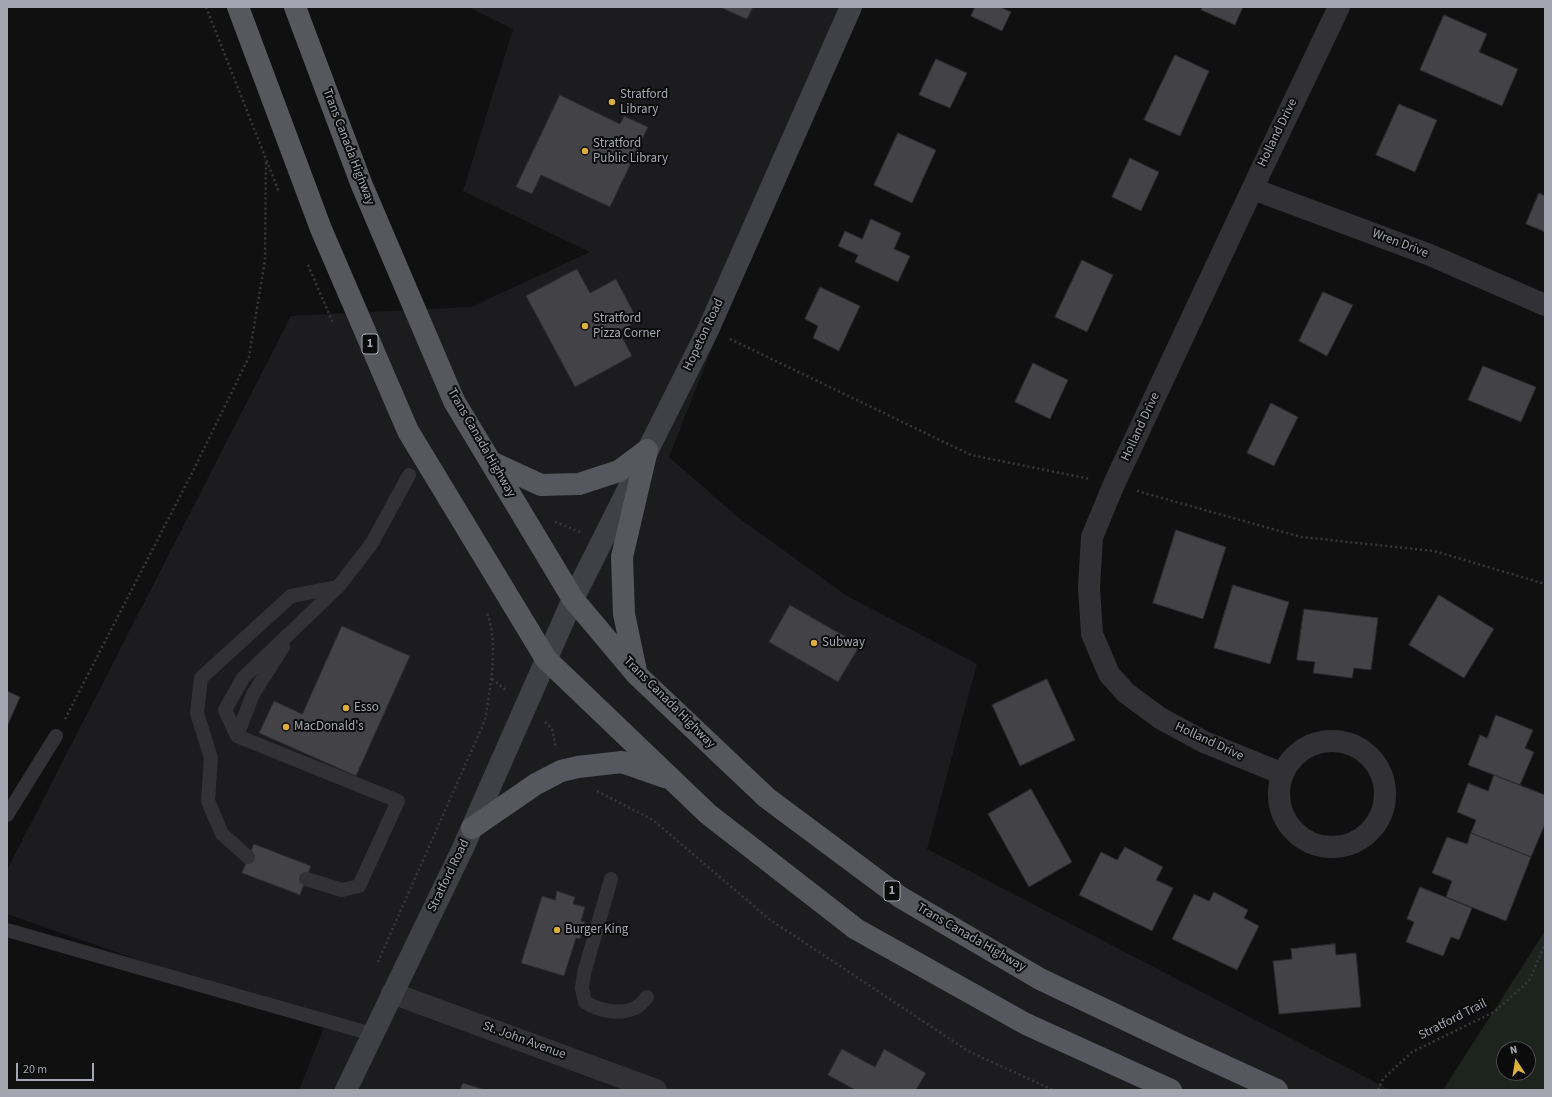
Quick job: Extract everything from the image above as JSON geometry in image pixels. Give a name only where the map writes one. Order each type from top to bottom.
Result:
[{"type":"highway","name":"1","points":[[238,7],[321,229],[408,431],[546,659],[708,814],[856,929],[1026,1024],[1172,1090]]},
{"type":"highway","name":"Trans Canada Highway","points":[[295,7],[361,183],[454,401],[573,598],[636,674],[767,798],[900,898],[1040,979],[1278,1090]]},
{"type":"highway","points":[[491,462],[541,485],[579,484],[619,471],[647,450]]},
{"type":"highway","points":[[636,674],[624,614],[622,557],[647,450]]},
{"type":"highway","points":[[472,828],[536,784],[561,772],[578,767],[622,762],[672,780]]},
{"type":"main road","name":"Hopeton Road","points":[[546,659],[573,598],[708,330],[851,7]]},
{"type":"main road","name":"Stratford Road","points":[[346,1090],[472,828],[546,659]]},
{"type":"street","name":"Holland Drive","points":[[1283,774],[1204,742],[1160,718],[1126,693],[1109,674],[1092,634],[1089,587],[1092,537],[1114,484],[1339,7]]},
{"type":"street","name":"Wren Drive","points":[[1253,189],[1430,255],[1545,305]]},
{"type":"street","points":[[1325,740],[1343,741],[1360,747],[1375,760],[1384,776],[1386,795],[1383,813],[1373,829],[1360,839],[1339,846],[1328,847],[1312,843],[1298,834],[1287,822],[1280,801],[1279,790],[1283,774],[1292,758],[1307,746],[1325,740]]},
{"type":"street","name":"St. John Avenue","points":[[392,993],[656,1090]]},
{"type":"lane","points":[[306,879],[342,890],[359,886],[398,801],[237,736],[225,710],[243,678],[338,586],[372,543],[409,475]]},
{"type":"lane","points":[[248,857],[222,834],[208,802],[211,758],[197,713],[201,678],[291,596],[338,586]]},
{"type":"lane","points":[[237,736],[253,694],[295,628]]},
{"type":"lane","points":[[7,815],[56,736]]},
{"type":"lane","points":[[611,879],[584,973],[582,988],[586,1002],[595,1009],[623,1011],[636,1008],[647,997]]},
{"type":"lane","points":[[7,930],[372,1034]]},
{"type":"path","points":[[56,736],[191,475],[249,357],[265,260],[266,159]]},
{"type":"path","points":[[378,963],[485,720],[492,679],[491,622],[486,608]]},
{"type":"path","points":[[526,707],[552,728],[561,772]]},
{"type":"path","points":[[596,790],[653,820],[770,918],[968,1051],[1053,1090]]},
{"type":"path","name":"Stratford Trail","points":[[1378,1090],[1383,1079],[1412,1052],[1494,1012],[1529,981],[1545,944]]},
{"type":"shaded area","points":[[468,7],[850,7],[815,86],[669,457],[739,518],[847,596],[977,664],[927,849],[1390,1090],[299,1090],[325,1025],[7,914],[7,870],[291,316],[471,307],[590,252],[463,191],[513,29]]},
{"type":"shaded area","points":[[1545,931],[1545,1090],[1443,1090]]},
{"type":"building","points":[[720,7],[753,7],[747,19]]},
{"type":"building","points":[[975,7],[1000,7],[1011,12],[1002,31],[971,16]]},
{"type":"building","points":[[1203,7],[1243,7],[1235,25],[1201,10]]},
{"type":"building","points":[[1444,15],[1487,34],[1479,52],[1518,69],[1502,106],[1420,70]]},
{"type":"building","points":[[1175,55],[1209,71],[1180,136],[1144,120]]},
{"type":"building","points":[[936,59],[967,73],[950,108],[919,95]]},
{"type":"building","name":"Stratford Public Library","points":[[560,95],[620,124],[624,116],[648,127],[610,207],[541,175],[532,194],[516,187]]},
{"type":"building","points":[[1399,104],[1437,120],[1415,172],[1376,155]]},
{"type":"building","points":[[898,133],[936,150],[912,203],[874,185]]},
{"type":"building","points":[[1130,158],[1159,172],[1141,211],[1112,197]]},
{"type":"building","points":[[1539,193],[1545,196],[1545,232],[1526,224]]},
{"type":"building","points":[[871,219],[901,233],[894,249],[910,256],[898,282],[855,262],[858,255],[838,246],[845,231],[862,239]]},
{"type":"building","points":[[1082,260],[1113,275],[1087,332],[1055,317]]},
{"type":"building","name":"Stratford Pizza Corner","points":[[577,269],[590,293],[616,279],[638,321],[619,331],[632,356],[575,387],[526,296]]},
{"type":"building","points":[[820,287],[860,306],[839,351],[813,338],[818,326],[805,319]]},
{"type":"building","points":[[1323,292],[1353,305],[1327,356],[1299,341]]},
{"type":"building","points":[[1033,363],[1068,380],[1050,419],[1015,402]]},
{"type":"building","points":[[1483,366],[1536,387],[1521,422],[1468,400]]},
{"type":"building","points":[[1271,403],[1298,417],[1274,466],[1247,453]]},
{"type":"building","points":[[1176,530],[1226,547],[1203,619],[1153,603]]},
{"type":"building","points":[[1233,585],[1289,602],[1270,664],[1214,648]]},
{"type":"building","points":[[1439,595],[1494,629],[1464,678],[1409,645]]},
{"type":"building","name":"Subway","points":[[790,605],[860,645],[838,682],[769,642]]},
{"type":"building","points":[[1304,609],[1378,618],[1371,670],[1354,668],[1352,678],[1313,673],[1315,662],[1297,660]]},
{"type":"building","name":"Esso","points":[[342,626],[410,656],[356,776],[259,733],[274,701],[302,714]]},
{"type":"building","points":[[1047,679],[1075,740],[1020,766],[992,705]]},
{"type":"building","points":[[7,691],[20,697],[7,727]]},
{"type":"building","points":[[1496,715],[1533,730],[1525,748],[1534,752],[1520,785],[1468,765],[1480,735],[1487,738]]},
{"type":"building","points":[[1494,775],[1545,795],[1545,824],[1531,857],[1471,833],[1476,820],[1457,812],[1468,783],[1488,791]]},
{"type":"building","points":[[1031,789],[1072,862],[1029,887],[988,814]]},
{"type":"building","points":[[1471,833],[1531,857],[1506,921],[1446,897],[1452,881],[1432,873],[1447,837],[1467,844]]},
{"type":"building","points":[[254,844],[311,866],[300,895],[242,873]]},
{"type":"building","points":[[1125,847],[1163,867],[1156,880],[1173,888],[1152,931],[1079,895],[1101,852],[1117,860]]},
{"type":"building","points":[[1420,887],[1472,908],[1459,940],[1451,937],[1443,956],[1406,942],[1414,922],[1407,919]]},
{"type":"building","name":"Burger King","points":[[557,891],[575,897],[573,904],[585,907],[581,921],[585,922],[580,939],[576,938],[564,976],[521,963],[542,896],[555,900]]},
{"type":"building","points":[[1214,892],[1248,910],[1244,918],[1259,926],[1237,970],[1172,939],[1194,894],[1209,901]]},
{"type":"building","points":[[1335,944],[1336,955],[1356,953],[1361,1007],[1279,1014],[1273,961],[1292,959],[1291,949]]},
{"type":"building","points":[[842,1049],[875,1067],[884,1049],[926,1073],[916,1090],[855,1090],[828,1075]]},
{"type":"building","points":[[463,1083],[486,1090],[460,1090]]},
{"type":"place","name":"Stratford Library","points":[[612,102]]},
{"type":"place","name":"Stratford Public Library","points":[[585,151]]},
{"type":"place","name":"Stratford Pizza Corner","points":[[585,326]]},
{"type":"place","name":"Subway","points":[[814,643]]},
{"type":"place","name":"Esso","points":[[346,708]]},
{"type":"place","name":"MacDonald's","points":[[286,727]]},
{"type":"place","name":"Burger King","points":[[557,930]]}]
